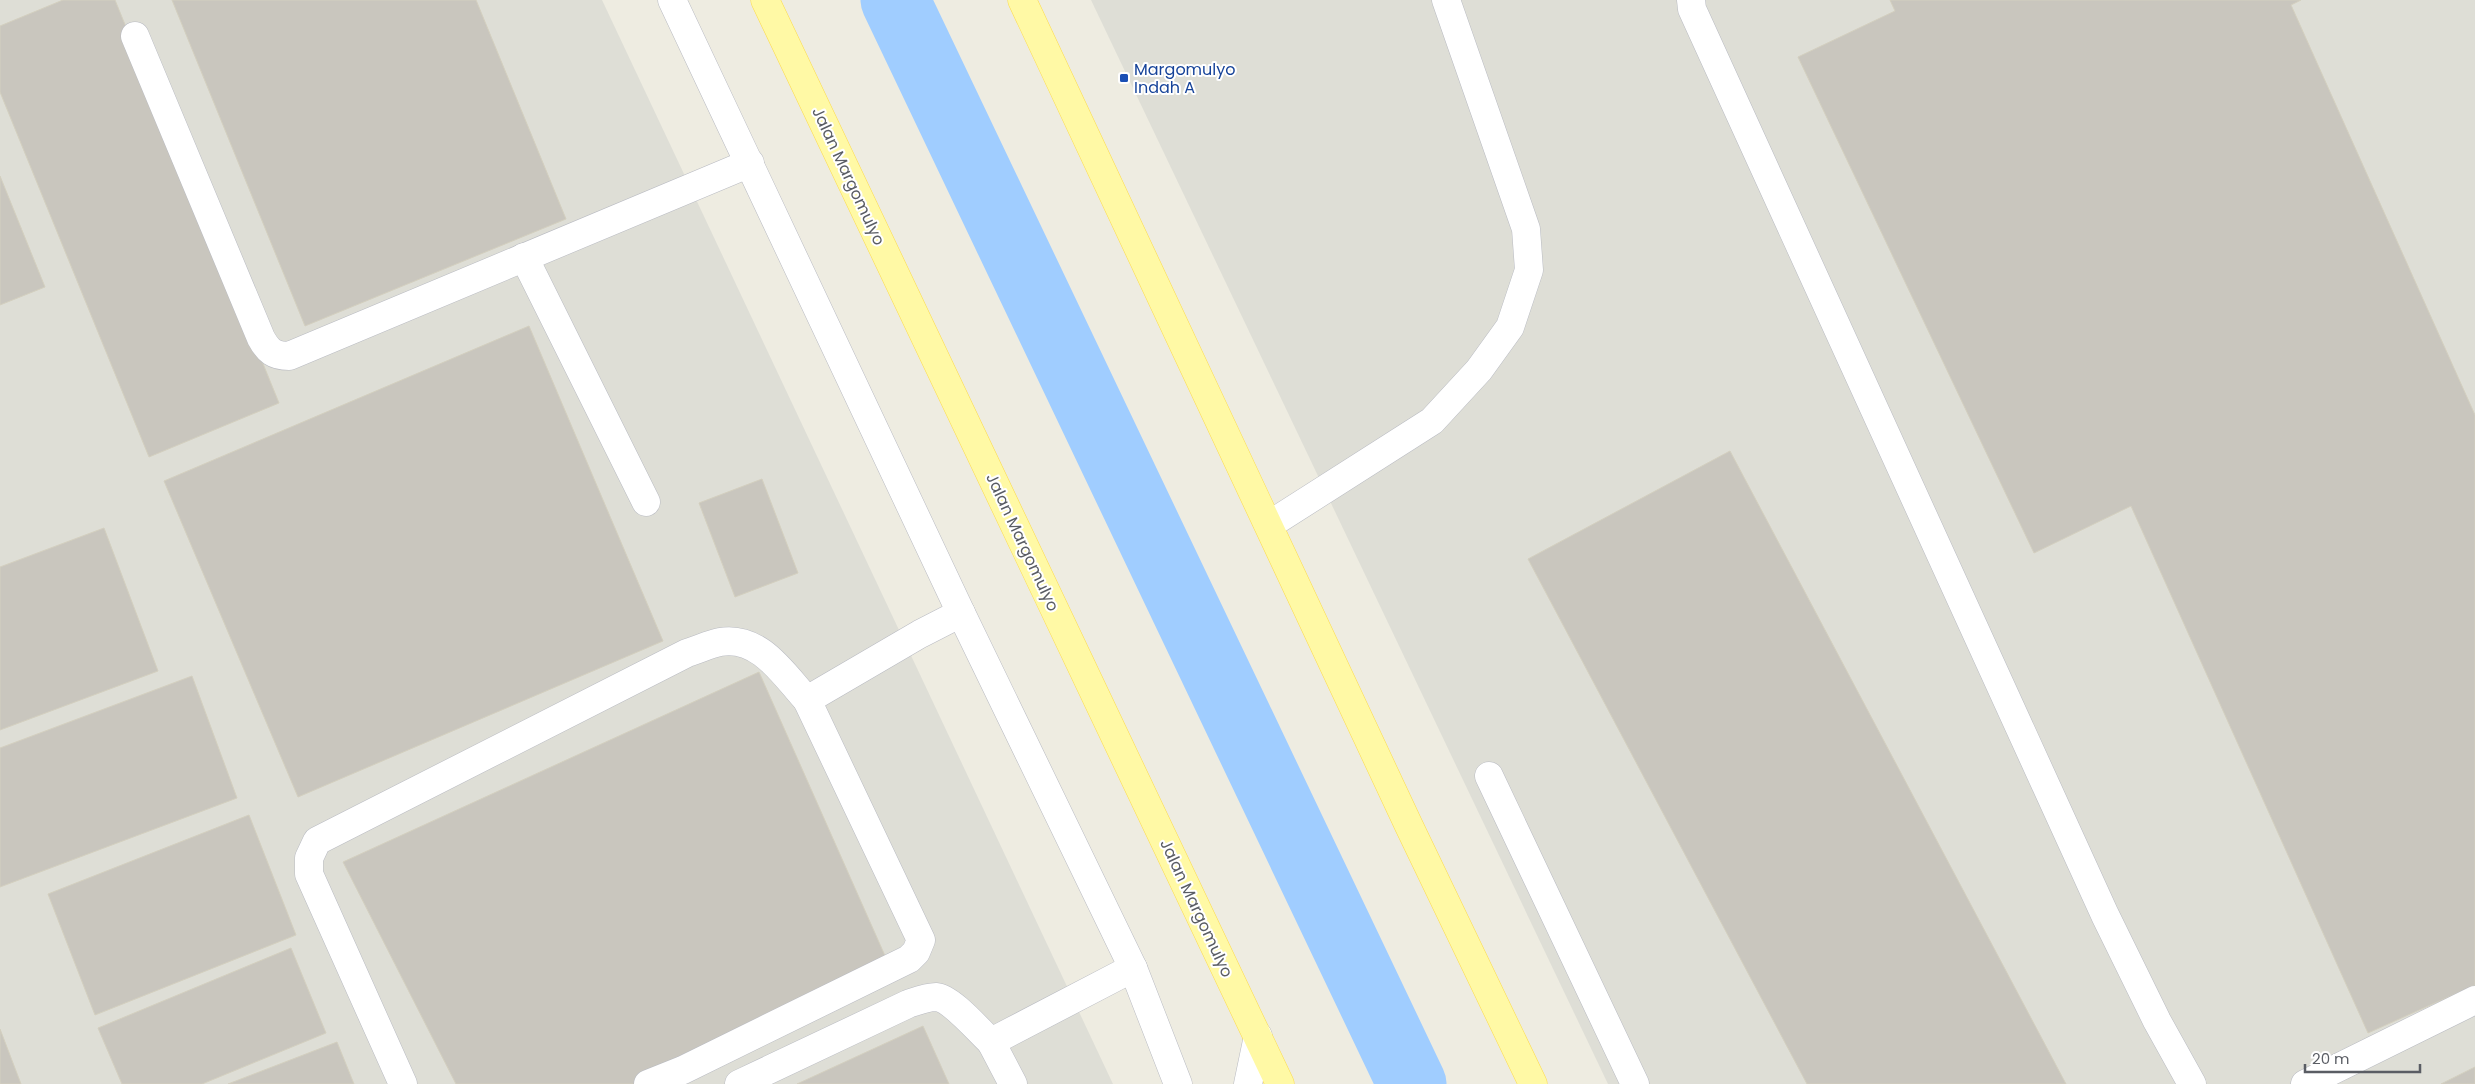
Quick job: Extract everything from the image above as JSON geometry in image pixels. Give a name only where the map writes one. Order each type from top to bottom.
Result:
[{"type":"main road","name":"Jalan Margomulyo","points":[[765,0],[1280,1084]]},
{"type":"main road","points":[[1022,0],[1533,1084]]},
{"type":"lane","points":[[672,0],[961,613],[1133,968],[1178,1084]]},
{"type":"lane","points":[[1269,525],[1432,421],[1480,370],[1510,326],[1529,270],[1526,229],[1446,0]]},
{"type":"lane","points":[[1692,0],[1692,9],[2105,915],[2157,1022],[2192,1084]]},
{"type":"lane","points":[[135,36],[261,338],[268,350],[277,356],[289,356],[750,163]]},
{"type":"lane","points":[[524,257],[646,502]]},
{"type":"lane","points":[[807,700],[920,634],[961,613]]},
{"type":"lane","points":[[403,1084],[308,874],[309,858],[317,840],[687,653],[721,642],[741,642],[763,651],[807,700],[921,940],[916,952],[909,959],[892,968],[683,1070],[648,1084]]},
{"type":"lane","points":[[1489,776],[1635,1084]]},
{"type":"lane","points":[[991,1042],[1133,968]]},
{"type":"lane","points":[[739,1084],[908,1004],[936,997],[946,1000],[991,1042],[1013,1084]]},
{"type":"lane","points":[[2305,1084],[2475,1000]]},
{"type":"lane","points":[[1248,1084],[1258,1036]]},
{"type":"shaded area","points":[[0,0],[602,0],[1113,1084],[0,1084]]},
{"type":"shaded area","points":[[1091,0],[2475,0],[2475,1084],[1608,1084]]},
{"type":"building","points":[[63,0],[115,0],[279,403],[149,457],[0,92],[0,26]]},
{"type":"building","points":[[172,0],[476,0],[566,219],[305,326]]},
{"type":"building","points":[[1890,0],[2301,0],[2291,5],[2475,415],[2475,985],[2368,1033],[2131,506],[2034,553],[1798,57],[1895,11]]},
{"type":"building","points":[[0,176],[45,287],[0,305]]},
{"type":"building","points":[[529,326],[663,641],[298,797],[164,481]]},
{"type":"building","points":[[1730,451],[2066,1084],[1807,1084],[1528,559]]},
{"type":"building","points":[[762,479],[798,573],[735,597],[699,503]]},
{"type":"building","points":[[104,528],[158,671],[0,730],[0,567]]},
{"type":"building","points":[[759,672],[890,967],[638,1084],[456,1084],[343,862]]},
{"type":"building","points":[[192,676],[237,798],[0,887],[0,748]]},
{"type":"building","points":[[249,815],[296,935],[95,1015],[48,894]]},
{"type":"building","points":[[291,948],[326,1033],[202,1084],[122,1084],[98,1028]]},
{"type":"building","points":[[923,1026],[949,1084],[797,1084]]},
{"type":"building","points":[[0,1029],[21,1084],[0,1084]]},
{"type":"building","points":[[337,1042],[354,1084],[228,1084]]},
{"type":"building","points":[[2475,1067],[2475,1084],[2441,1084]]},
{"type":"waterway","points":[[895,0],[1412,1084]]},
{"type":"place","name":"Margomulyo Indah A","points":[[1124,78]]}]
